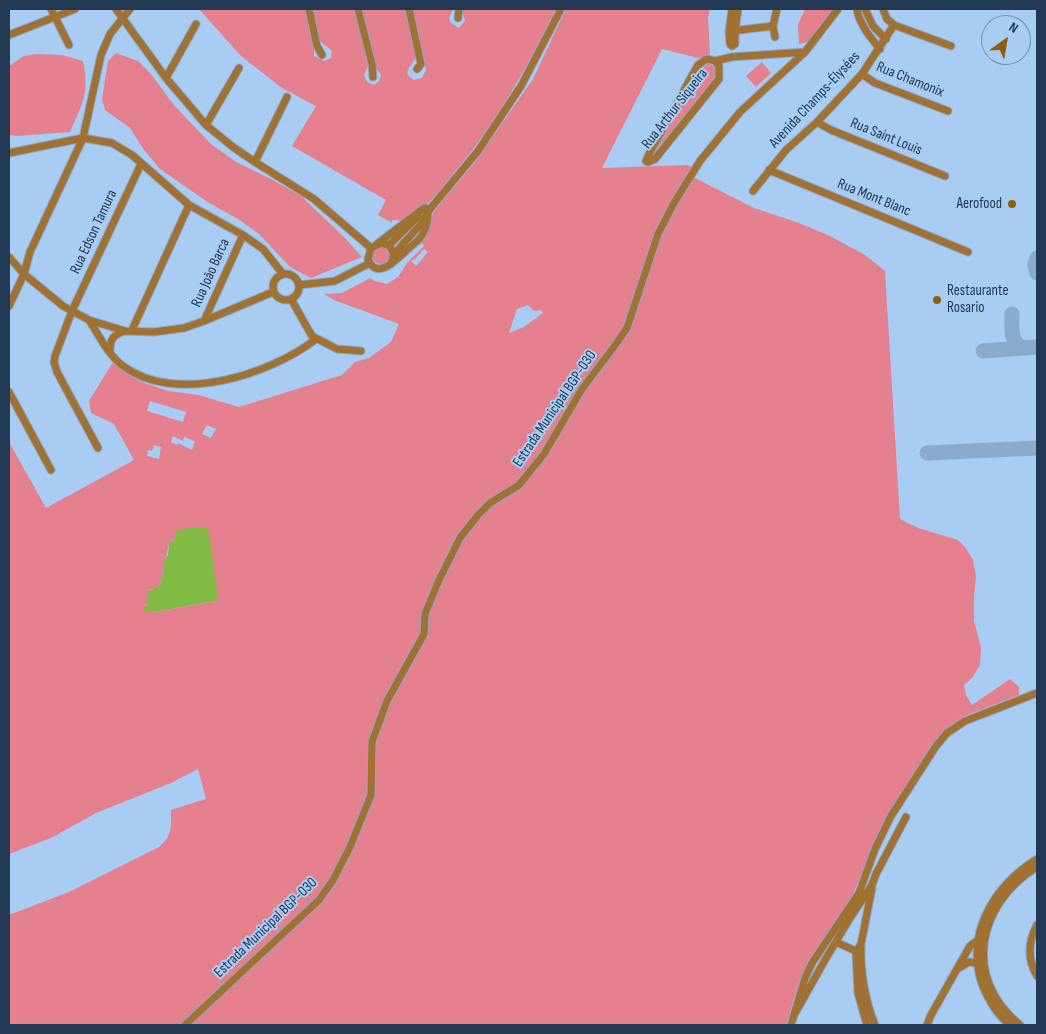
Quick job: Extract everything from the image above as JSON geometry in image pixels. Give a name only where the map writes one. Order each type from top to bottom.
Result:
[{"type":"street","points":[[51,9],[69,45]]},
{"type":"street","points":[[9,35],[75,9]]},
{"type":"street","points":[[116,9],[166,78],[206,125],[255,162],[314,198],[374,246],[406,251]]},
{"type":"street","points":[[9,306],[24,274],[30,252],[84,138],[101,55],[110,34],[130,9]]},
{"type":"street","points":[[309,9],[317,46],[322,54]]},
{"type":"street","points":[[358,9],[372,64],[373,77]]},
{"type":"street","points":[[409,9],[421,64],[417,69]]},
{"type":"street","points":[[458,18],[459,9]]},
{"type":"street","points":[[391,264],[393,250],[420,215],[430,209],[474,157],[501,118],[527,74],[561,9]]},
{"type":"street","points":[[732,9],[732,31]]},
{"type":"street","points":[[732,31],[738,9]]},
{"type":"street","points":[[776,9],[773,26],[776,37]]},
{"type":"street","points":[[805,52],[838,9]]},
{"type":"street","points":[[857,9],[858,16],[866,30],[880,49]]},
{"type":"street","points":[[865,9],[873,26],[886,39]]},
{"type":"street","points":[[883,9],[887,19],[894,26],[951,46]]},
{"type":"street","points":[[166,78],[196,24]]},
{"type":"street","points":[[732,31],[773,26]]},
{"type":"street","name":"Avenida Champs-Élysées","points":[[753,191],[786,150],[817,122],[862,74],[894,26]]},
{"type":"street","name":"Rua Arthur Siqueira","points":[[715,61],[719,66],[719,79],[655,158],[650,162],[646,161],[698,65],[704,60],[715,61],[732,57],[805,52]]},
{"type":"street","name":"Estrada Municipal BGP-030","points":[[186,1025],[319,900],[333,880],[350,847],[371,795],[372,742],[387,701],[424,634],[425,614],[439,580],[460,538],[490,503],[519,485],[544,454],[582,389],[627,328],[658,234],[674,203],[700,161],[740,112],[805,52]]},
{"type":"street","points":[[206,125],[240,68]]},
{"type":"street","name":"Rua Chamonix","points":[[862,74],[874,83],[948,111]]},
{"type":"street","points":[[255,162],[287,97]]},
{"type":"street","name":"Rua Saint Louis","points":[[817,122],[831,130],[945,176]]},
{"type":"street","points":[[9,153],[84,138],[112,143],[132,155],[189,206],[243,235],[263,250],[282,274]]},
{"type":"street","name":"Rua Edson Tamura","points":[[98,448],[57,372],[54,362],[72,311],[141,164]]},
{"type":"street","name":"Rua Mont Blanc","points":[[769,170],[968,252]]},
{"type":"street","points":[[110,352],[110,342],[115,334],[129,330],[189,206]]},
{"type":"street","points":[[424,208],[430,209],[419,240],[388,267],[380,269],[372,266],[368,255],[374,246],[424,208]]},
{"type":"street","points":[[420,215],[424,225]]},
{"type":"street","points":[[393,250],[424,225]]},
{"type":"street","name":"Rua João Barca","points":[[204,322],[243,235]]},
{"type":"street","points":[[9,257],[24,274],[72,311],[89,320],[129,330],[154,332],[184,328],[204,322],[274,292]]},
{"type":"street","points":[[299,285],[335,281],[370,263]]},
{"type":"street","points":[[282,274],[295,277],[299,285],[298,292],[291,299],[287,300],[279,298],[274,292],[273,283],[282,274]]},
{"type":"street","points":[[291,299],[312,336],[316,339],[337,349],[361,351]]},
{"type":"street","points":[[89,320],[110,352],[122,365],[140,376],[155,382],[189,386],[230,378],[266,368],[304,348],[316,339]]},
{"type":"street","points":[[9,392],[51,470]]},
{"type":"street","points":[[791,1025],[805,978],[812,963],[858,893],[875,849],[891,816],[936,746],[947,733],[964,721],[1037,693]]},
{"type":"street","points":[[867,1025],[858,993],[858,953],[872,885],[906,817]]},
{"type":"street","points":[[1010,1025],[998,1014],[985,990],[981,964],[982,922],[1006,884],[1025,866],[1037,859]]},
{"type":"street","points":[[927,1025],[970,946],[981,940],[987,925],[1014,884],[1037,867]]},
{"type":"street","points":[[794,1015],[836,942],[872,885]]},
{"type":"street","points":[[1037,925],[1029,942],[1033,970],[1037,976]]},
{"type":"street","points":[[836,942],[858,953]]},
{"type":"street","points":[[858,953],[867,1000],[875,1025]]},
{"type":"street","points":[[954,974],[966,963],[981,964]]},
{"type":"street","points":[[981,964],[990,988],[1003,1010],[1020,1025]]},
{"type":"shaded area","points":[[199,9],[306,9],[314,43],[314,56],[324,61],[331,58],[332,51],[318,37],[311,9],[356,9],[369,60],[364,75],[367,82],[374,85],[379,81],[381,75],[375,66],[361,9],[406,9],[415,47],[414,60],[407,71],[414,80],[422,78],[426,70],[412,9],[453,9],[449,18],[451,23],[459,28],[465,21],[462,9],[556,9],[510,94],[469,155],[425,206],[403,221],[392,220],[392,223],[378,215],[386,200],[292,146],[316,106],[282,88],[241,56]]},
{"type":"shaded area","points":[[566,9],[710,9],[708,17],[710,54],[698,58],[662,49],[602,168],[688,165],[697,170],[693,177],[754,208],[830,236],[865,255],[885,271],[900,519],[918,528],[958,540],[973,560],[976,575],[974,621],[981,648],[980,665],[973,677],[964,685],[966,695],[972,705],[1010,679],[1019,687],[1019,695],[965,716],[951,725],[932,744],[876,837],[846,907],[808,961],[800,979],[786,1025],[9,1025],[9,915],[69,892],[159,847],[169,835],[171,810],[206,799],[198,769],[171,783],[96,813],[51,838],[9,854],[9,442],[46,508],[134,460],[114,424],[91,413],[89,401],[113,362],[144,383],[168,391],[198,395],[239,407],[342,375],[355,362],[369,358],[391,342],[399,324],[334,300],[324,294],[342,293],[370,278],[387,284],[398,277],[407,263],[424,246],[422,243],[418,244],[426,233],[434,211],[475,162],[533,79]],"holes":[[[424,249],[428,252],[416,266],[411,261]],[[528,305],[534,311],[541,310],[543,313],[524,327],[509,333],[517,309]],[[150,401],[186,412],[183,422],[147,411]],[[207,425],[216,429],[211,438],[202,434]],[[173,436],[183,441],[184,437],[195,441],[192,450],[178,443],[177,445],[171,442]],[[154,445],[161,447],[159,459],[147,456],[148,450],[152,451]],[[175,539],[218,599],[154,612],[145,606],[150,590],[157,588],[163,573],[169,543]]]},
{"type":"shaded area","points":[[805,9],[834,9],[808,42],[799,44],[798,24]]},
{"type":"shaded area","points":[[116,53],[138,61],[151,74],[173,104],[211,144],[236,162],[301,196],[362,257],[311,278],[290,267],[259,234],[238,219],[209,203],[160,169],[144,150],[130,128],[105,110],[102,99],[108,61]]},
{"type":"shaded area","points":[[36,54],[62,55],[83,61],[86,82],[84,98],[70,132],[9,135],[9,66],[24,56]]},
{"type":"shaded area","points":[[762,62],[771,73],[756,87],[746,76]]},
{"type":"shaded area","points":[[708,63],[715,67],[716,80],[652,155],[699,72]]},
{"type":"shaded area","points":[[381,246],[387,249],[390,255],[387,261],[381,264],[375,261],[372,255],[375,249]]},
{"type":"shaded area","points":[[197,527],[206,528],[209,531],[218,599],[154,612],[145,611],[143,609],[147,604],[147,592],[158,587],[160,584],[164,561],[168,555],[169,543],[175,539],[177,530]]},
{"type":"taxiway","points":[[1037,258],[1035,265],[1037,273]]},
{"type":"taxiway","points":[[1012,314],[1012,334],[1016,343],[1024,348]]},
{"type":"taxiway","points":[[983,351],[1037,347]]},
{"type":"taxiway","points":[[927,453],[1037,448]]},
{"type":"place","name":"Aerofood","points":[[1012,204]]},
{"type":"place","name":"Restaurante Rosario","points":[[937,300]]}]
